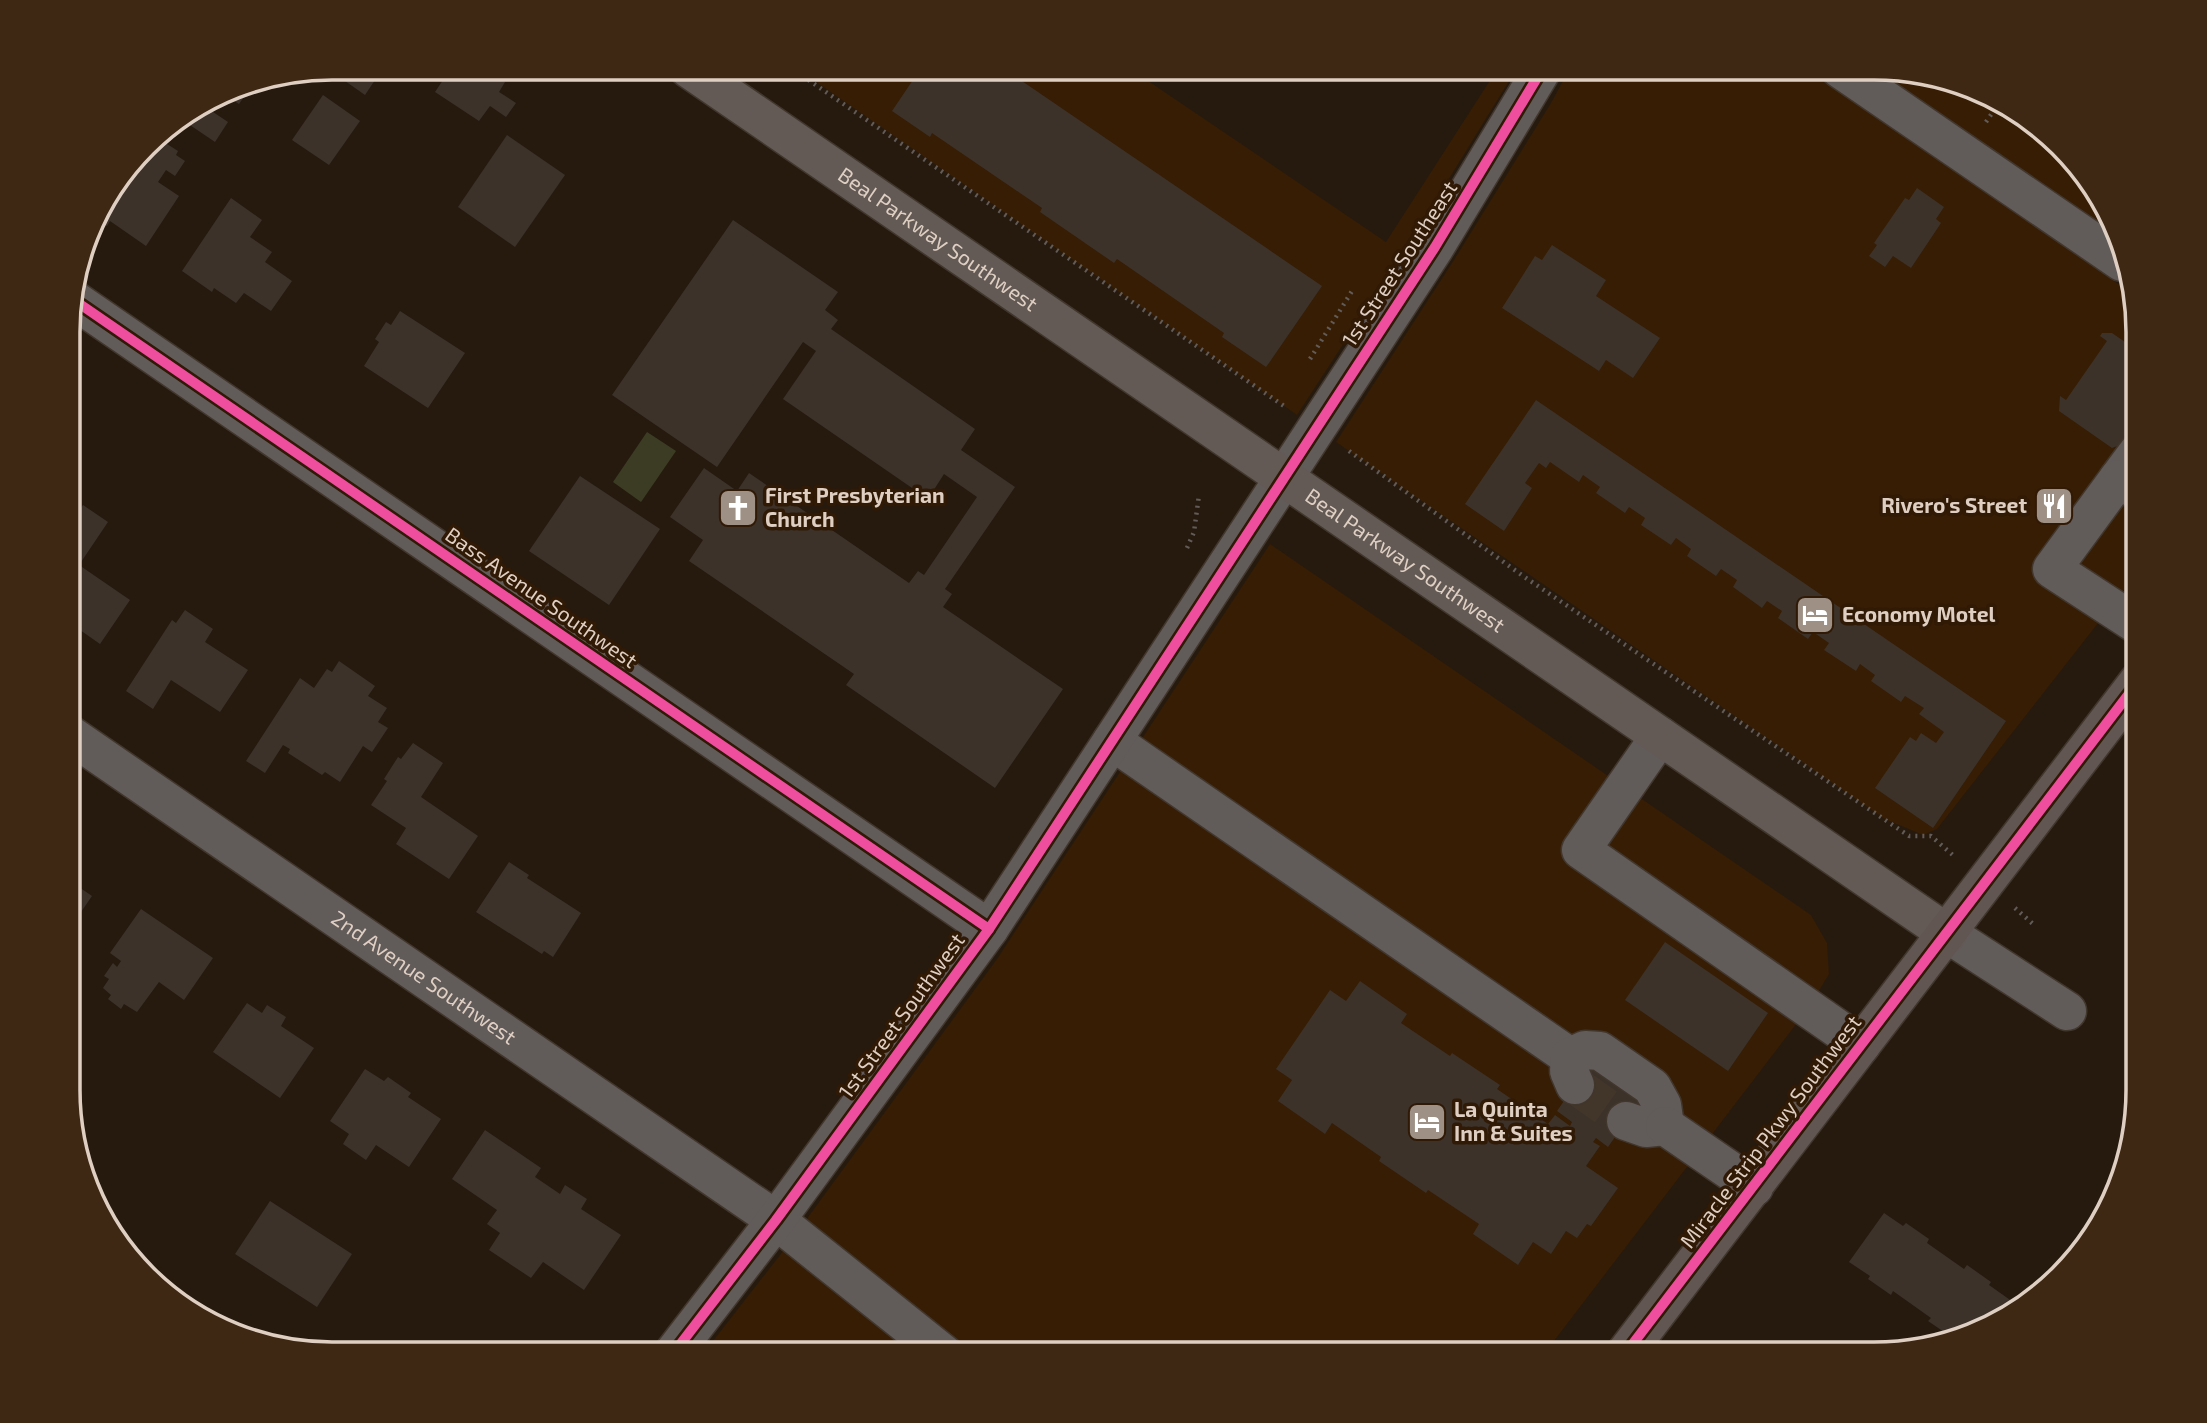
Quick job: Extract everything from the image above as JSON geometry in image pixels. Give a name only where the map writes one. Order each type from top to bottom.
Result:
[{"type":"highway","name":"Miracle Strip Pkwy Southwest","points":[[1634,1342],[2126,698]]},
{"type":"main road","name":"Beal Parkway Southwest","points":[[705,80],[1948,934]]},
{"type":"street","name":"1st Street Southeast","points":[[1284,478],[1435,247],[1536,80]]},
{"type":"street","points":[[1857,80],[2115,257]]},
{"type":"street","name":"Bass Avenue Southwest","points":[[82,306],[989,929]]},
{"type":"street","name":"1st Street Southwest","points":[[682,1342],[776,1220],[989,929],[1284,478]]},
{"type":"street","points":[[2126,480],[2052,569],[2126,617]]},
{"type":"street","points":[[1660,736],[1581,850],[1861,1045]]},
{"type":"street","name":"2nd Avenue Southwest","points":[[80,741],[776,1220],[930,1342]]},
{"type":"street","points":[[1112,741],[1573,1071],[1585,1050],[1600,1051],[1652,1087],[1662,1105],[1665,1126]]},
{"type":"street","points":[[1948,934],[2067,1011]]},
{"type":"street","points":[[1626,1121],[1646,1128],[1665,1126],[1754,1186]]},
{"type":"path","points":[[808,80],[1317,429],[1523,576],[1909,836],[1931,836],[2033,924]]},
{"type":"path","points":[[1303,370],[1352,291]]},
{"type":"path","points":[[1282,405],[1289,393]]},
{"type":"shaded area","points":[[813,80],[1147,80],[1386,242],[1490,80],[1510,80],[1415,234],[1297,415]]},
{"type":"shaded area","points":[[1563,80],[1821,80],[2122,287],[2126,316],[2126,587],[1937,829],[1923,835],[1885,819],[1336,442],[1454,260]]},
{"type":"shaded area","points":[[1894,81],[1923,85],[1955,94],[2014,123],[2041,143],[2064,166],[2084,193],[2101,224]]},
{"type":"shaded area","points":[[647,432],[676,451],[641,502],[613,482]]},
{"type":"shaded area","points":[[1270,544],[1811,915],[1827,943],[1829,974],[1810,1006],[1553,1342],[712,1342],[784,1250],[997,959]]},
{"type":"building","points":[[344,80],[375,80],[365,95]]},
{"type":"building","points":[[443,80],[502,80],[505,82],[499,92],[516,103],[506,117],[490,106],[479,121],[435,92]]},
{"type":"building","points":[[913,80],[1021,80],[1322,286],[1266,367],[1222,337],[1224,333],[1117,259],[1114,263],[1040,212],[1042,208],[932,133],[930,137],[892,111]]},
{"type":"building","points":[[323,95],[360,121],[329,165],[292,140]]},
{"type":"building","points":[[212,111],[228,122],[215,142],[190,125]]},
{"type":"building","points":[[507,135],[565,175],[515,247],[458,207]]},
{"type":"building","points":[[166,143],[178,151],[176,155],[185,161],[175,176],[166,170],[158,182],[179,196],[146,246],[110,221],[107,226],[107,221],[123,193],[154,154]]},
{"type":"building","points":[[1917,188],[1944,207],[1936,219],[1941,223],[1911,268],[1893,256],[1885,267],[1869,256],[1877,245],[1874,243],[1905,198],[1909,200]]},
{"type":"building","points":[[231,198],[262,220],[250,237],[272,252],[265,262],[292,281],[271,311],[244,293],[236,303],[214,288],[212,292],[182,271]]},
{"type":"building","name":"First Presbyterian Church","points":[[733,220],[838,292],[825,310],[838,320],[831,329],[975,429],[961,450],[1015,487],[945,589],[952,594],[943,607],[1063,689],[995,788],[846,685],[854,674],[689,561],[703,540],[670,517],[704,468],[737,491],[749,473],[909,583],[918,571],[924,575],[977,497],[944,474],[928,499],[783,399],[816,351],[803,342],[717,467],[612,395]]},
{"type":"building","points":[[1552,245],[1606,280],[1596,296],[1660,338],[1633,378],[1606,360],[1599,371],[1502,308],[1535,256],[1542,260]]},
{"type":"building","points":[[400,311],[465,353],[428,408],[364,366],[379,342],[375,339],[386,322],[391,325]]},
{"type":"building","points":[[2102,333],[2112,333],[2126,343],[2126,440],[2123,444],[2112,448],[2059,411],[2060,396],[2066,400],[2107,341],[2100,336]]},
{"type":"building","name":"Economy Motel","points":[[1536,400],[2006,721],[1933,828],[1875,788],[1910,737],[1916,741],[1921,733],[1936,743],[1944,732],[1919,714],[1924,708],[1905,696],[1901,702],[1871,681],[1875,675],[1860,664],[1856,671],[1824,650],[1829,643],[1813,632],[1808,639],[1778,618],[1782,611],[1767,601],[1762,608],[1733,587],[1737,580],[1721,569],[1716,576],[1687,556],[1691,549],[1676,538],[1671,545],[1641,525],[1645,518],[1629,507],[1625,513],[1596,493],[1600,487],[1583,475],[1579,482],[1550,462],[1546,468],[1539,463],[1525,483],[1532,488],[1504,531],[1465,504]]},
{"type":"building","points":[[580,476],[660,529],[609,605],[529,551]]},
{"type":"building","points":[[83,505],[108,522],[80,564],[80,509]]},
{"type":"building","points":[[80,566],[130,600],[100,644],[80,630]]},
{"type":"building","points":[[185,610],[213,629],[205,642],[248,670],[220,712],[171,680],[153,709],[126,691],[172,620],[176,623]]},
{"type":"building","points":[[339,661],[375,686],[368,696],[387,708],[378,722],[388,728],[372,752],[363,746],[340,782],[325,772],[322,775],[288,753],[290,749],[283,745],[265,773],[246,761],[300,678],[314,688],[327,669],[332,672]]},
{"type":"building","points":[[413,743],[443,763],[421,797],[478,836],[449,879],[396,844],[406,828],[371,805],[387,781],[384,779],[398,757],[401,759]]},
{"type":"building","points":[[509,862],[529,875],[527,878],[581,913],[553,957],[544,951],[542,954],[476,912]]},
{"type":"building","points":[[80,888],[92,896],[80,913]]},
{"type":"building","points":[[141,909],[213,958],[184,1000],[159,982],[137,1012],[124,1004],[121,1009],[108,999],[111,995],[103,988],[109,979],[104,976],[113,963],[117,967],[121,961],[110,953]]},
{"type":"building","points":[[1665,942],[1768,1013],[1728,1071],[1625,1000]]},
{"type":"building","name":"La Quinta Inn & Suites","points":[[1360,981],[1407,1014],[1401,1023],[1500,1085],[1497,1089],[1548,1124],[1555,1115],[1570,1126],[1572,1122],[1557,1111],[1592,1060],[1644,1096],[1608,1147],[1596,1138],[1593,1142],[1600,1146],[1586,1166],[1618,1188],[1591,1226],[1587,1224],[1577,1238],[1566,1231],[1551,1254],[1533,1242],[1518,1265],[1473,1234],[1479,1224],[1379,1161],[1381,1157],[1332,1123],[1325,1134],[1278,1101],[1292,1080],[1276,1069],[1330,990],[1346,1001]]},
{"type":"building","points":[[247,1003],[262,1013],[267,1005],[286,1017],[281,1026],[314,1048],[280,1098],[213,1052]]},
{"type":"building","points":[[365,1069],[384,1081],[388,1077],[411,1093],[408,1097],[441,1119],[409,1167],[376,1145],[366,1160],[343,1144],[349,1134],[330,1121]]},
{"type":"building","points":[[485,1130],[541,1168],[535,1177],[560,1194],[565,1185],[587,1199],[581,1209],[621,1235],[584,1290],[543,1262],[531,1278],[489,1250],[500,1233],[487,1224],[497,1210],[452,1179]]},
{"type":"building","points":[[270,1201],[352,1254],[317,1307],[235,1254]]},
{"type":"building","points":[[1884,1213],[1903,1226],[1906,1223],[1929,1239],[1927,1243],[1964,1269],[1967,1265],[2012,1301],[1971,1323],[1945,1332],[1928,1321],[1931,1318],[1893,1291],[1891,1295],[1849,1262]]},
{"type":"tunnel","points":[[1575,1085],[1626,1121]]},
{"type":"cycle path","points":[[682,1342],[776,1220],[989,929],[1435,247],[1536,80]]},
{"type":"cycle path","points":[[82,306],[989,929]]},
{"type":"cycle path","points":[[1634,1342],[2126,698]]},
{"type":"place","name":"Rivero's Street","points":[[2054,506]]},
{"type":"place","name":"First Presbyterian Church","points":[[738,508]]},
{"type":"place","name":"Economy Motel","points":[[1815,615]]},
{"type":"place","name":"La Quinta Inn & Suites","points":[[1427,1122]]}]
